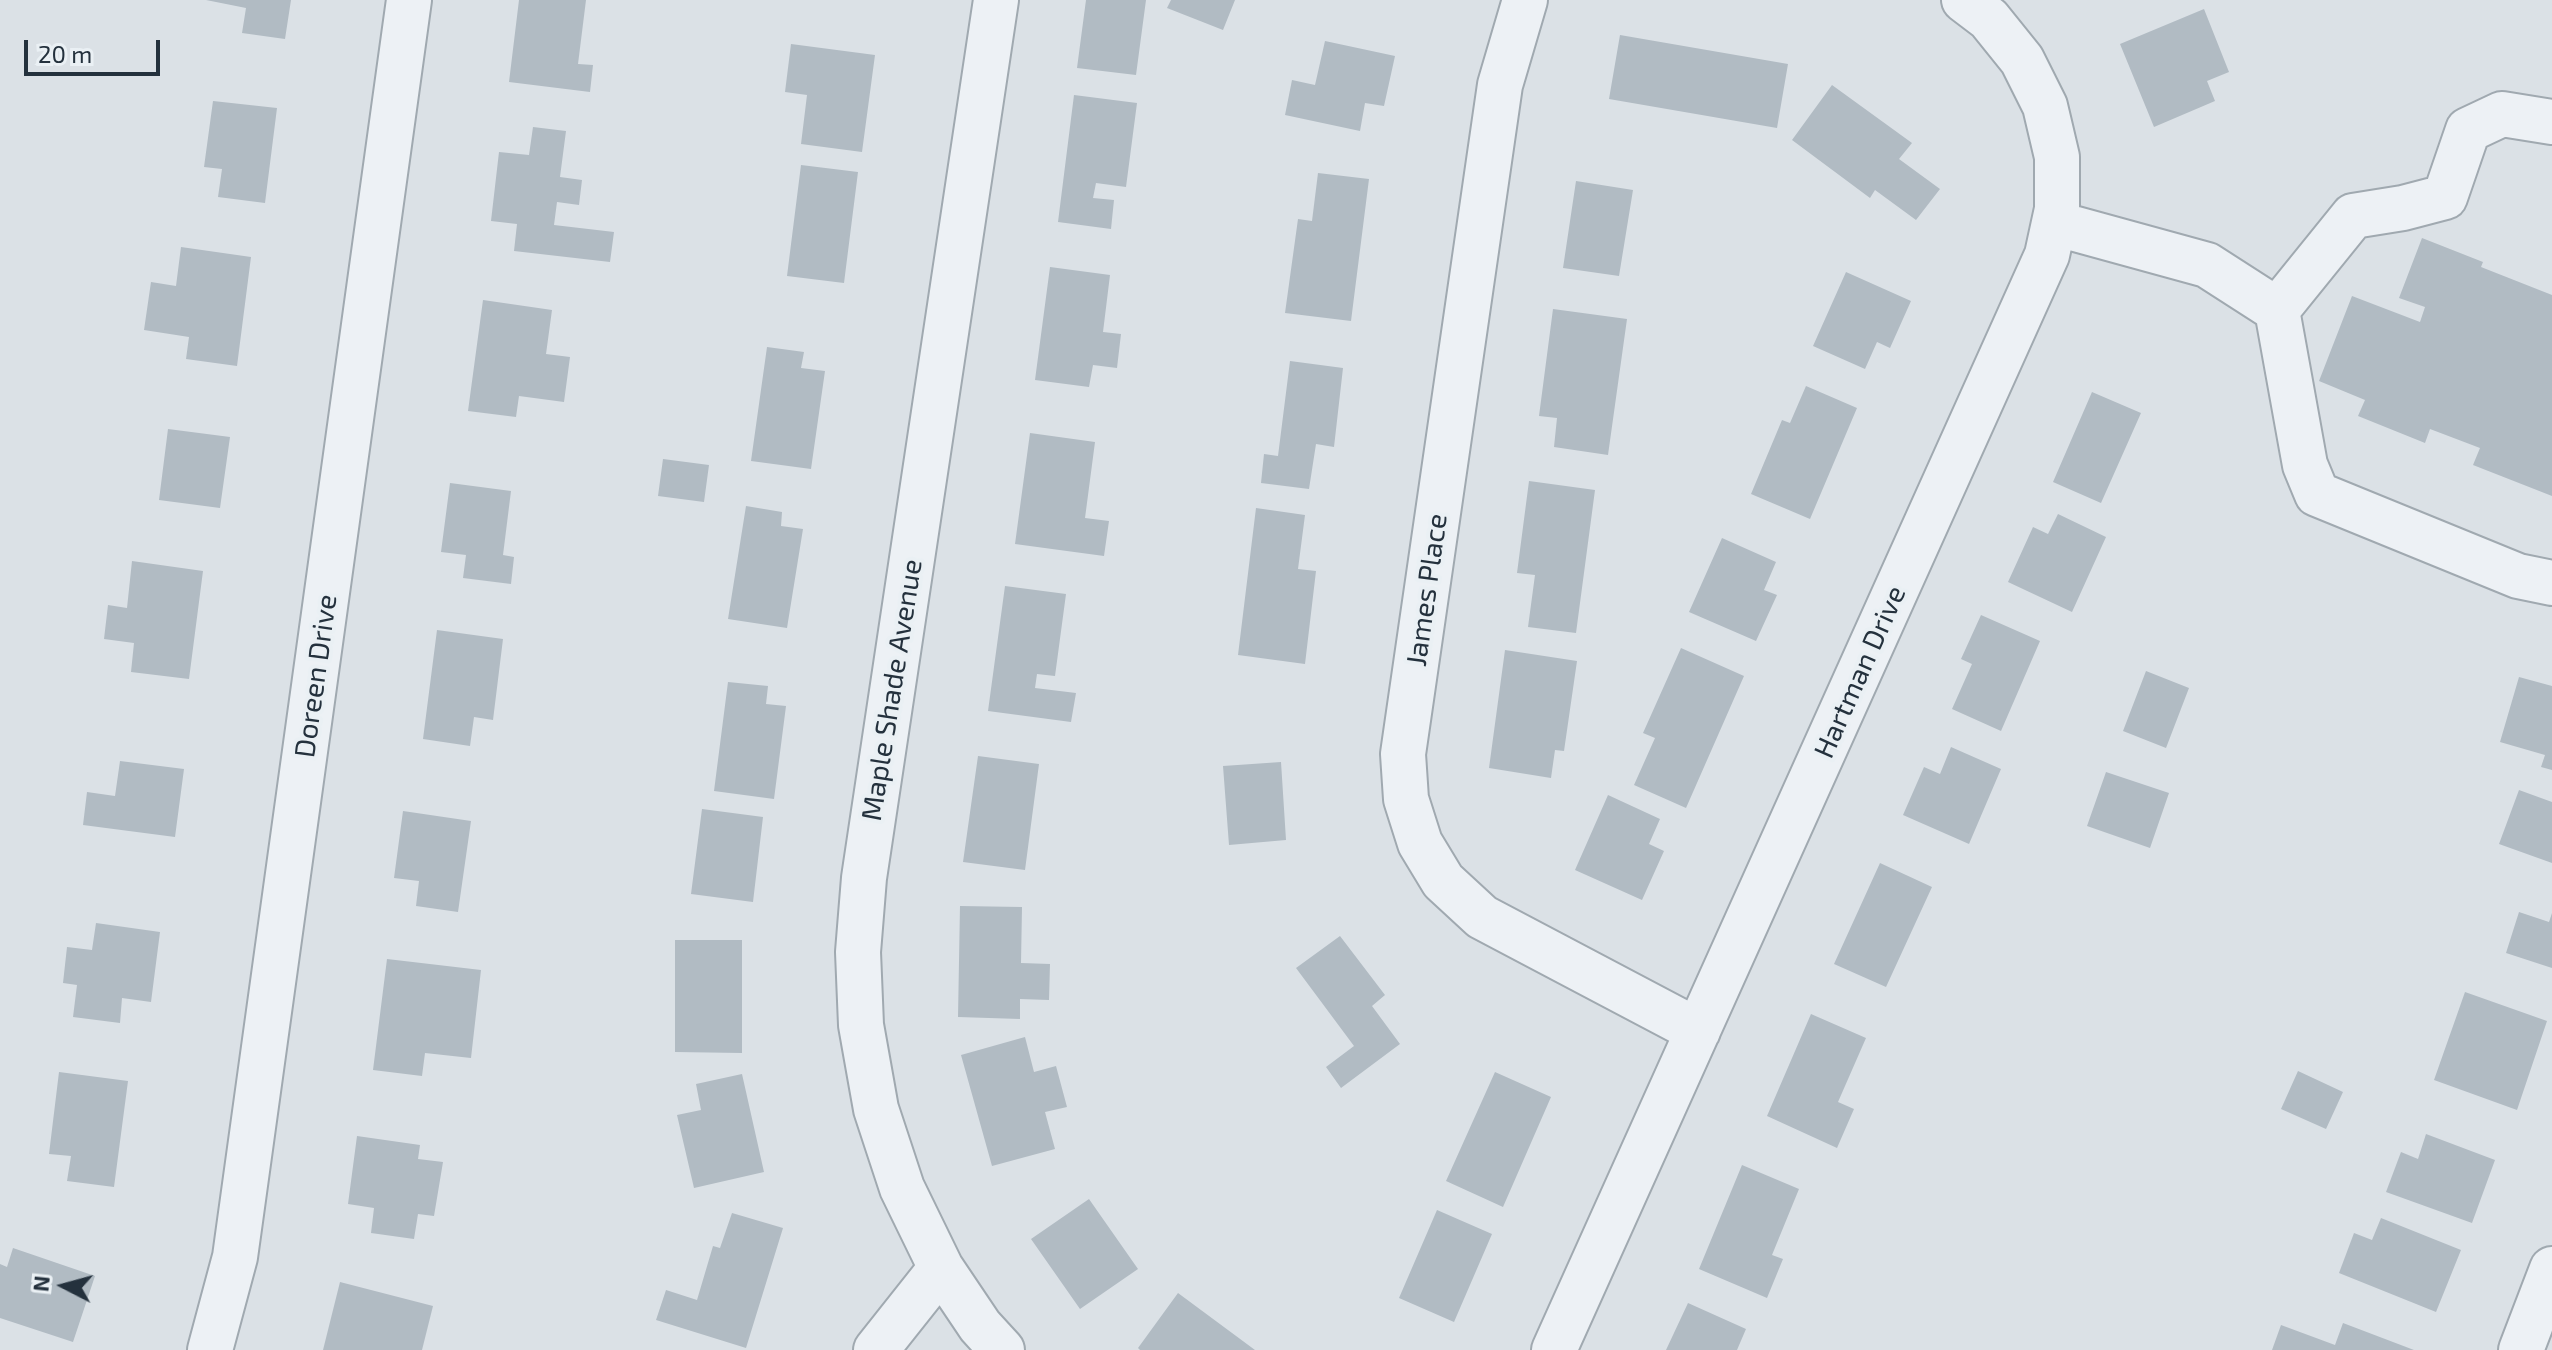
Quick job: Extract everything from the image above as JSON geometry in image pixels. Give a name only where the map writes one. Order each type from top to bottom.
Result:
[{"type":"street","name":"Doreen Drive","points":[[210,1350],[235,1257],[409,0]]},
{"type":"street","name":"Maple Shade Avenue","points":[[996,0],[866,862],[858,952],[861,1025],[876,1109],[902,1188],[941,1268],[980,1326],[1002,1350]]},
{"type":"street","name":"James Place","points":[[1525,0],[1500,85],[1403,754],[1406,799],[1420,843],[1443,881],[1482,917],[1698,1031]]},
{"type":"street","name":"Hartman Drive","points":[[1554,1350],[2047,255],[2057,209],[2057,157],[2045,106],[2022,60],[1989,19],[1964,0]]},
{"type":"street","points":[[2277,310],[2353,216],[2445,197],[2468,130],[2502,114],[2552,122]]},
{"type":"street","points":[[2054,223],[2207,265],[2277,310],[2305,465],[2317,494],[2518,576],[2552,583]]},
{"type":"street","points":[[876,1350],[941,1268]]},
{"type":"street","points":[[2521,1350],[2552,1269]]},
{"type":"building","points":[[206,0],[291,0],[285,39],[242,33],[246,8]]},
{"type":"building","points":[[519,0],[586,0],[578,64],[593,65],[590,92],[509,82]]},
{"type":"building","points":[[1086,0],[1146,0],[1136,75],[1077,68]]},
{"type":"building","points":[[1171,0],[1235,0],[1223,30],[1167,8]]},
{"type":"building","points":[[2204,9],[2229,72],[2207,81],[2215,101],[2154,127],[2120,44]]},
{"type":"building","points":[[1620,35],[1788,64],[1777,128],[1609,99]]},
{"type":"building","points":[[1325,41],[1395,56],[1384,106],[1365,103],[1360,131],[1285,115],[1292,80],[1315,85]]},
{"type":"building","points":[[791,44],[875,55],[862,152],[801,144],[807,95],[785,92]]},
{"type":"building","points":[[1832,85],[1912,143],[1899,159],[1940,189],[1916,220],[1875,190],[1870,198],[1792,140]]},
{"type":"building","points":[[1074,95],[1137,103],[1126,187],[1096,183],[1093,198],[1114,200],[1111,229],[1058,222]]},
{"type":"building","points":[[213,101],[277,108],[265,203],[218,197],[222,169],[204,167]]},
{"type":"building","points":[[533,127],[566,131],[560,177],[582,180],[579,205],[557,202],[554,225],[614,232],[610,262],[514,251],[517,224],[491,221],[499,152],[529,155]]},
{"type":"building","points":[[801,165],[858,172],[844,283],[787,276]]},
{"type":"building","points":[[1318,173],[1369,179],[1351,321],[1285,313],[1298,219],[1312,221]]},
{"type":"building","points":[[1576,181],[1633,190],[1619,276],[1563,268]]},
{"type":"building","points":[[2422,238],[2483,262],[2481,267],[2552,295],[2552,496],[2473,465],[2480,448],[2430,429],[2425,443],[2358,416],[2365,400],[2319,381],[2352,296],[2420,322],[2425,307],[2399,298]]},
{"type":"building","points":[[181,247],[251,257],[237,366],[186,359],[189,337],[144,330],[151,282],[176,286]]},
{"type":"building","points":[[1050,267],[1110,275],[1103,332],[1121,334],[1117,368],[1093,365],[1089,387],[1035,380]]},
{"type":"building","points":[[1846,272],[1911,301],[1890,348],[1877,342],[1865,369],[1813,346]]},
{"type":"building","points":[[483,300],[552,310],[546,354],[570,357],[564,402],[519,396],[516,417],[468,411]]},
{"type":"building","points":[[1553,309],[1627,319],[1608,455],[1554,447],[1557,418],[1539,416]]},
{"type":"building","points":[[767,347],[804,352],[801,368],[825,371],[811,469],[751,461]]},
{"type":"building","points":[[1290,361],[1343,368],[1334,447],[1316,444],[1309,489],[1261,483],[1264,454],[1278,456]]},
{"type":"building","points":[[1806,386],[1857,408],[1810,519],[1751,494],[1782,420],[1790,423]]},
{"type":"building","points":[[2092,392],[2141,413],[2101,503],[2053,482]]},
{"type":"building","points":[[168,429],[230,437],[220,508],[159,500]]},
{"type":"building","points":[[1030,433],[1095,442],[1085,518],[1109,521],[1104,556],[1015,544]]},
{"type":"building","points":[[663,459],[709,465],[704,502],[658,496]]},
{"type":"building","points":[[1529,481],[1595,490],[1576,633],[1528,627],[1535,575],[1517,573]]},
{"type":"building","points":[[450,483],[511,491],[503,555],[514,557],[511,584],[463,578],[466,555],[441,552]]},
{"type":"building","points":[[746,506],[782,512],[781,526],[803,529],[787,628],[728,619]]},
{"type":"building","points":[[1256,508],[1305,515],[1298,569],[1316,571],[1305,664],[1238,655]]},
{"type":"building","points":[[2058,514],[2106,537],[2072,612],[2008,582],[2033,527],[2048,534]]},
{"type":"building","points":[[1722,538],[1776,562],[1764,590],[1777,595],[1756,641],[1689,612]]},
{"type":"building","points":[[132,561],[203,571],[189,679],[131,672],[134,643],[104,639],[108,605],[127,608]]},
{"type":"building","points":[[1005,586],[1066,594],[1055,676],[1037,674],[1035,688],[1076,693],[1071,722],[988,711]]},
{"type":"building","points":[[1981,615],[2040,641],[2001,731],[1952,709],[1972,664],[1961,659]]},
{"type":"building","points":[[437,630],[503,639],[493,720],[474,717],[470,746],[423,739]]},
{"type":"building","points":[[1681,648],[1744,676],[1686,808],[1634,785],[1655,738],[1643,733]]},
{"type":"building","points":[[1505,650],[1577,661],[1564,751],[1555,750],[1551,778],[1489,768]]},
{"type":"building","points":[[2146,671],[2189,688],[2166,748],[2123,731]]},
{"type":"building","points":[[2519,677],[2552,686],[2552,770],[2541,767],[2545,755],[2500,742]]},
{"type":"building","points":[[728,682],[768,686],[766,704],[786,706],[774,799],[714,791]]},
{"type":"building","points":[[1951,747],[2001,769],[1969,844],[1903,815],[1924,767],[1940,774]]},
{"type":"building","points":[[978,756],[1039,764],[1025,870],[963,862]]},
{"type":"building","points":[[120,761],[184,769],[175,837],[83,825],[87,792],[115,796]]},
{"type":"building","points":[[1281,762],[1286,840],[1229,845],[1223,766]]},
{"type":"building","points":[[2106,772],[2169,793],[2150,848],[2087,826]]},
{"type":"building","points":[[2519,790],[2552,802],[2552,863],[2499,844]]},
{"type":"building","points":[[1608,795],[1660,819],[1649,844],[1664,851],[1642,900],[1575,870]]},
{"type":"building","points":[[702,809],[763,817],[753,902],[691,894]]},
{"type":"building","points":[[403,811],[471,821],[458,912],[416,906],[419,881],[394,878]]},
{"type":"building","points":[[1880,863],[1932,887],[1886,987],[1834,964]]},
{"type":"building","points":[[960,906],[1022,907],[1021,963],[1050,964],[1049,1000],[1020,999],[1020,1019],[958,1017]]},
{"type":"building","points":[[2519,912],[2549,922],[2552,913],[2552,968],[2506,953]]},
{"type":"building","points":[[96,923],[160,932],[151,1002],[122,998],[120,1023],[73,1017],[77,985],[63,983],[67,947],[92,950]]},
{"type":"building","points":[[1340,936],[1385,995],[1372,1006],[1400,1044],[1341,1088],[1326,1067],[1354,1046],[1296,968]]},
{"type":"building","points":[[675,940],[742,940],[742,1053],[675,1052]]},
{"type":"building","points":[[387,959],[481,970],[471,1058],[425,1053],[422,1076],[373,1070]]},
{"type":"building","points":[[2465,992],[2547,1021],[2517,1110],[2434,1080]]},
{"type":"building","points":[[1811,1014],[1866,1038],[1838,1102],[1854,1109],[1837,1148],[1767,1116]]},
{"type":"building","points":[[1025,1037],[1034,1072],[1056,1066],[1067,1107],[1045,1112],[1055,1149],[992,1166],[961,1055]]},
{"type":"building","points":[[2298,1071],[2343,1092],[2326,1129],[2281,1109]]},
{"type":"building","points":[[59,1072],[128,1081],[114,1187],[67,1181],[71,1156],[49,1154]]},
{"type":"building","points":[[1495,1072],[1551,1097],[1503,1207],[1446,1181]]},
{"type":"building","points":[[742,1074],[764,1172],[694,1188],[677,1115],[701,1110],[696,1084]]},
{"type":"building","points":[[2426,1134],[2495,1160],[2472,1223],[2386,1192],[2401,1152],[2418,1159]]},
{"type":"building","points":[[357,1136],[420,1145],[418,1159],[443,1162],[434,1216],[418,1214],[414,1239],[371,1233],[374,1208],[348,1204]]},
{"type":"building","points":[[1742,1165],[1799,1189],[1772,1255],[1783,1259],[1767,1298],[1699,1269]]},
{"type":"building","points":[[1089,1199],[1138,1269],[1080,1309],[1031,1239]]},
{"type":"building","points":[[1437,1210],[1492,1234],[1454,1322],[1399,1298]]},
{"type":"building","points":[[732,1213],[783,1228],[746,1348],[656,1320],[666,1290],[697,1300],[713,1246],[720,1248]]},
{"type":"building","points":[[2381,1218],[2461,1250],[2436,1312],[2339,1273],[2354,1233],[2372,1240]]},
{"type":"building","points":[[13,1248],[95,1276],[73,1342],[0,1318],[0,1264],[7,1267]]},
{"type":"building","points":[[340,1282],[433,1306],[422,1350],[323,1350]]},
{"type":"building","points":[[1178,1293],[1255,1350],[1140,1350],[1138,1348]]},
{"type":"building","points":[[1688,1303],[1746,1329],[1737,1350],[1666,1350]]},
{"type":"building","points":[[2343,1323],[2414,1350],[2272,1350],[2281,1325],[2335,1345]]}]
